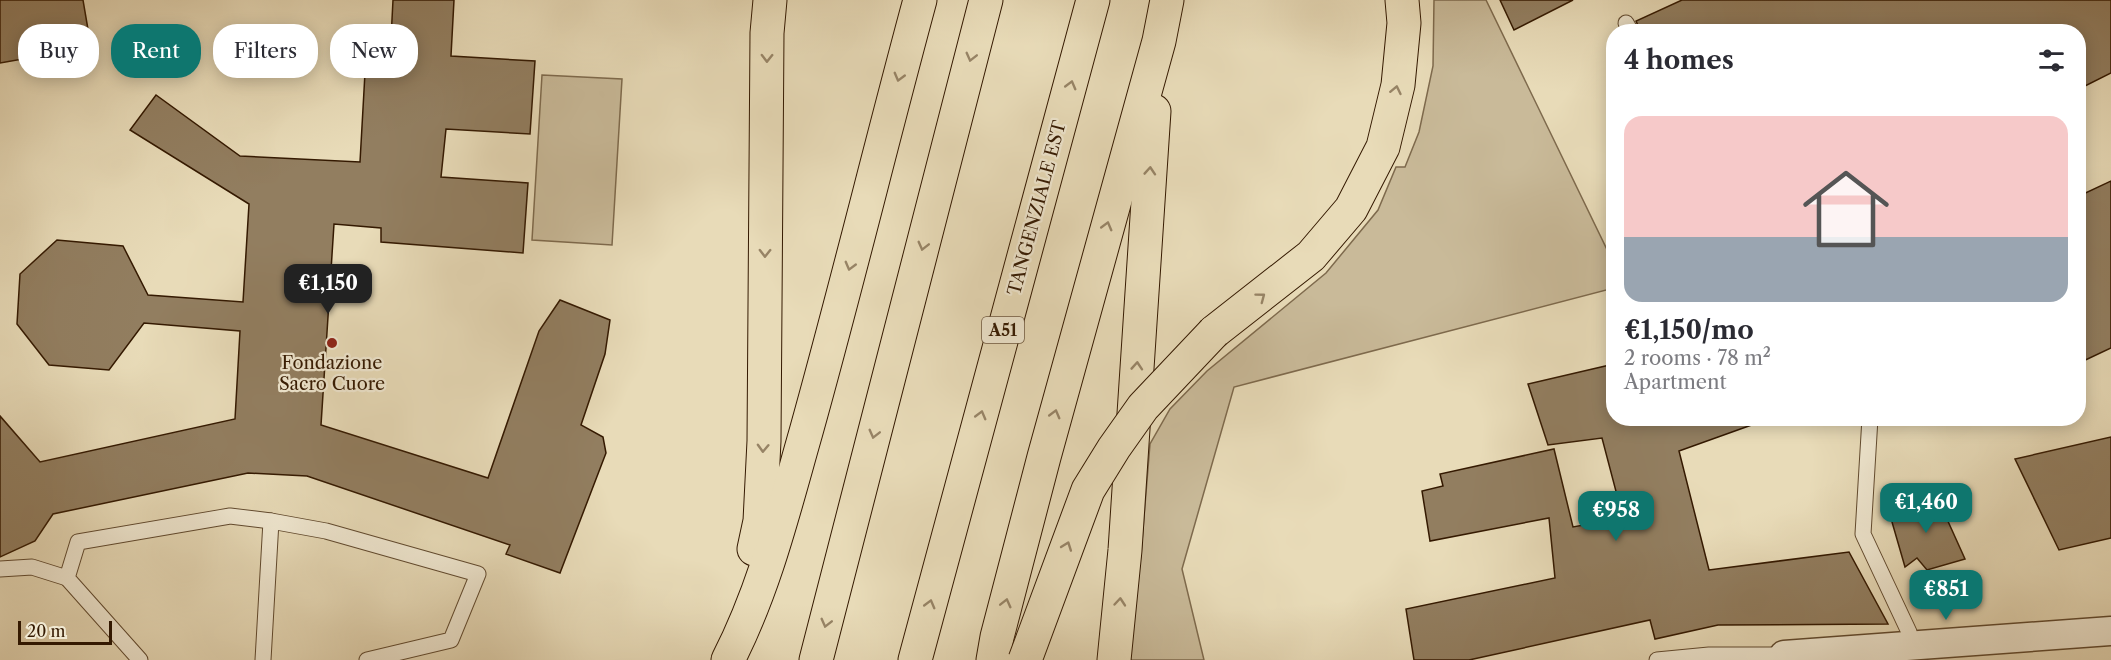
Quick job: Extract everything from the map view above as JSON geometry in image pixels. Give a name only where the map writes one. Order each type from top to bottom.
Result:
[{"type":"highway","points":[[705,660],[732,614],[745,583],[754,550],[760,513],[764,441],[767,33],[770,0]]},
{"type":"highway","points":[[728,660],[758,594],[818,388],[920,0]]},
{"type":"highway","points":[[816,660],[986,0]]},
{"type":"highway","name":"TANGENZIALE EST","points":[[915,660],[1093,0]]},
{"type":"highway","points":[[993,660],[1044,457],[1159,41],[1167,0]]},
{"type":"highway","points":[[1025,660],[1088,490],[1143,407],[1214,332],[1311,256],[1351,209],[1383,147],[1398,85],[1404,23],[1402,0]]},
{"type":"highway","points":[[1114,660],[1125,550],[1159,41]]},
{"type":"street","points":[[1784,657],[2111,631]]},
{"type":"lane","points":[[1870,426],[1863,534],[1909,632],[1912,647]]},
{"type":"lane","points":[[67,578],[78,542],[230,516],[326,531],[478,574],[451,640],[367,660]]},
{"type":"lane","points":[[263,660],[271,521]]},
{"type":"lane","points":[[0,569],[32,567],[67,578],[140,660]]},
{"type":"lane","points":[[1657,660],[1709,655],[1784,657]]},
{"type":"shaded area","points":[[1434,0],[1486,0],[1606,248],[1606,290],[1234,387],[1182,569],[1204,660],[1128,660],[1141,554],[1150,444],[1170,409],[1207,371],[1326,273],[1378,210],[1396,167],[1405,167],[1419,132],[1433,66]]},
{"type":"shaded area","points":[[542,75],[622,79],[612,245],[532,240]]},
{"type":"building","points":[[0,0],[83,0],[87,24],[18,24],[18,60],[0,63]]},
{"type":"building","points":[[393,0],[454,0],[451,56],[535,61],[530,134],[446,129],[441,177],[528,183],[523,253],[381,242],[381,228],[334,224],[321,425],[488,478],[539,331],[560,300],[610,320],[605,354],[581,425],[603,437],[606,453],[560,573],[506,554],[510,545],[307,476],[248,473],[53,514],[35,541],[0,557],[0,416],[40,462],[235,419],[240,331],[144,323],[109,370],[49,365],[17,324],[20,274],[57,240],[123,246],[148,295],[243,302],[249,204],[130,130],[156,95],[240,156],[360,162],[365,78],[418,78],[418,24],[392,24]]},
{"type":"building","points":[[1500,0],[1573,0],[1514,30]]},
{"type":"building","points":[[1682,0],[2111,0],[2111,73],[2086,86],[2086,24],[1637,24],[1636,21]]},
{"type":"building","points":[[2111,181],[2111,348],[2086,360],[2086,193]]},
{"type":"building","points":[[1606,366],[1606,426],[1749,426],[1679,451],[1709,570],[1849,552],[1888,624],[1718,625],[1655,639],[1650,620],[1469,660],[1414,660],[1406,609],[1555,578],[1549,518],[1430,541],[1422,491],[1443,486],[1440,474],[1554,449],[1573,527],[1623,518],[1602,438],[1548,445],[1528,384]]},
{"type":"building","points":[[2111,437],[2111,538],[2059,550],[2015,459]]},
{"type":"building","points":[[1922,493],[1937,497],[1965,559],[1927,570],[1917,558],[1905,567],[1892,522]]},
{"type":"place","name":"Fondazione Sacro Cuore","points":[[332,343]]}]
